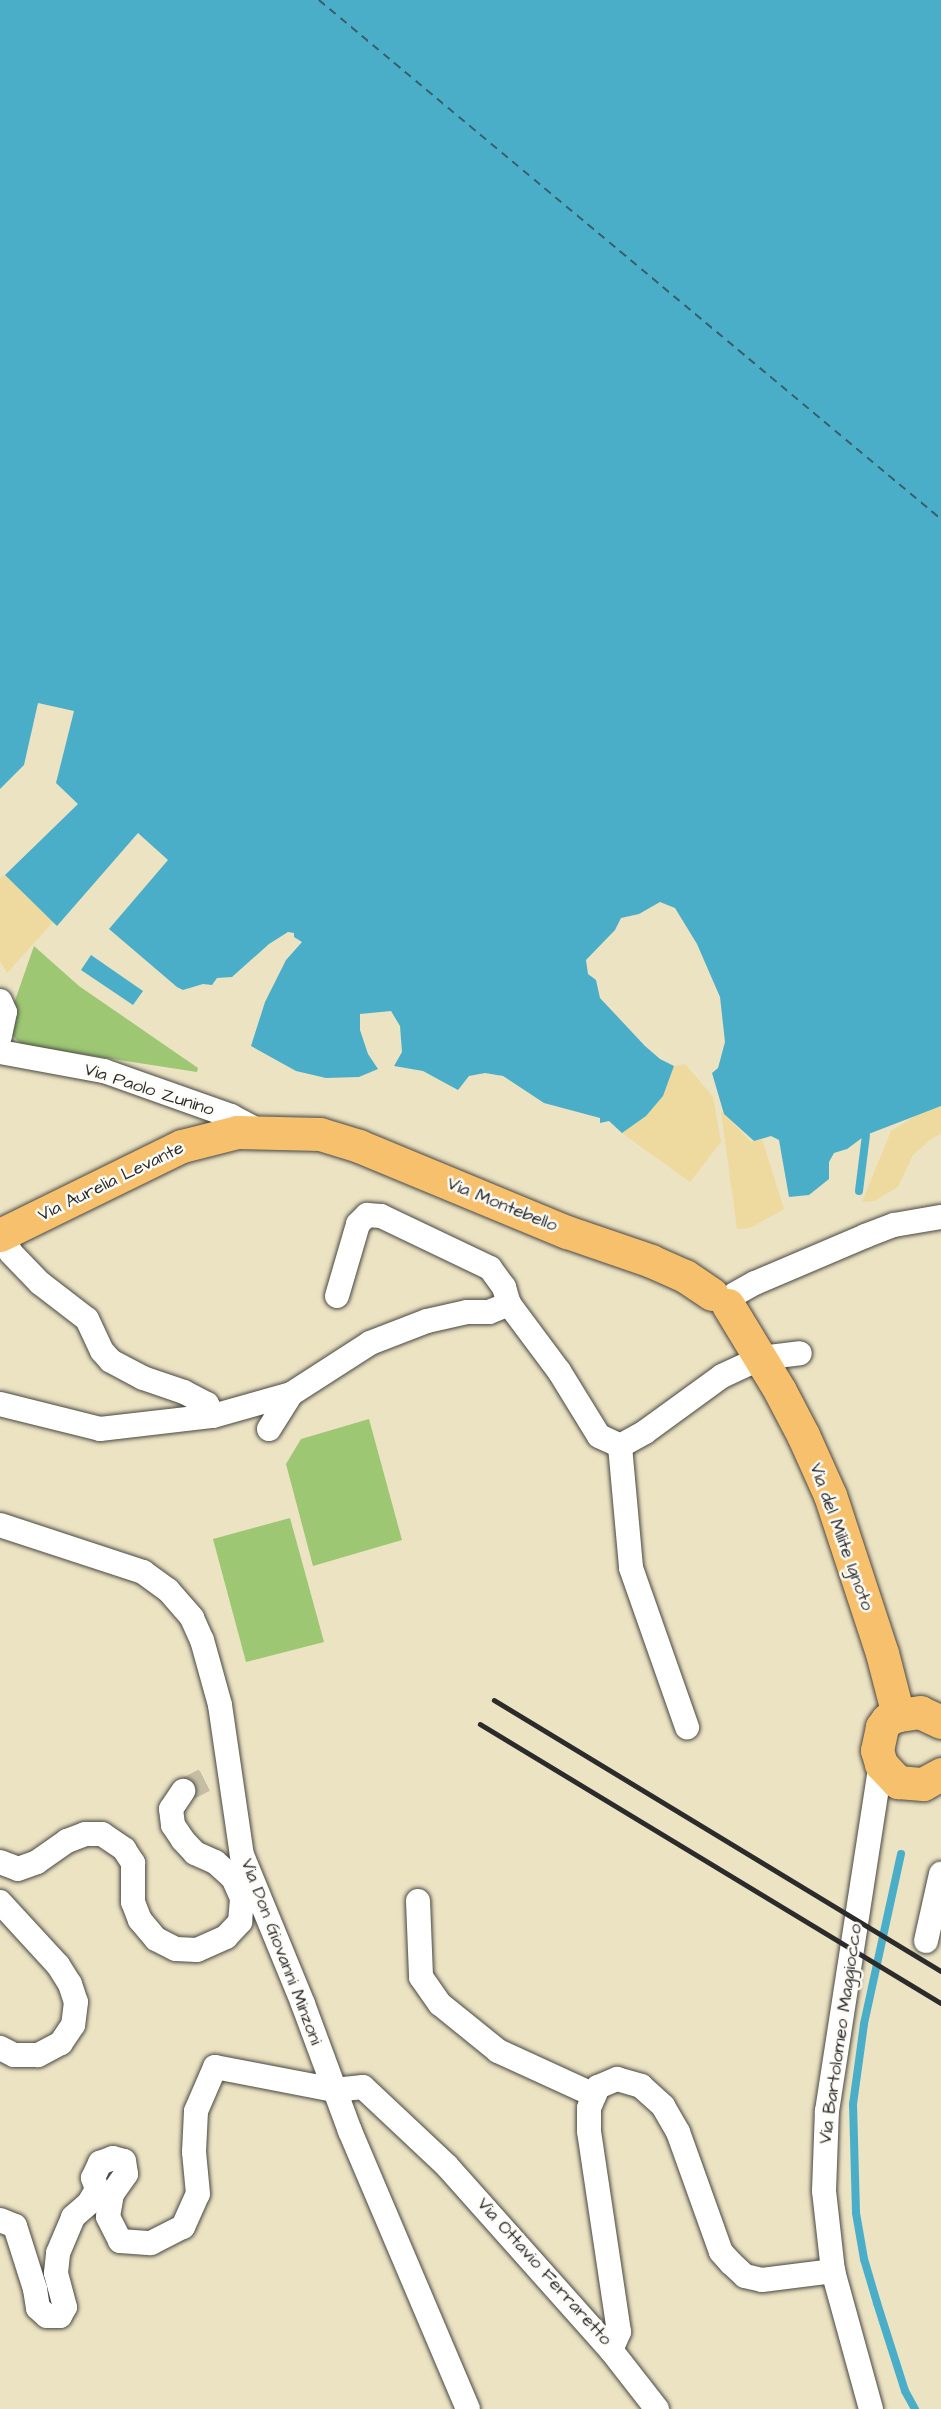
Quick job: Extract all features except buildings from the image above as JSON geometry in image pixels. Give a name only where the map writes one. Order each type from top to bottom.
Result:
[{"type":"main road","name":"Via Aurelia Levante","points":[[1,1235],[182,1146],[237,1132],[320,1134]]},
{"type":"main road","name":"Via Montebello","points":[[320,1134],[359,1146],[567,1232],[730,1291]]},
{"type":"main road","name":"Via del Milite Ignoto","points":[[730,1291],[761,1358],[803,1435],[830,1496],[882,1653],[898,1715]]},
{"type":"main road","points":[[939,1779],[923,1784],[898,1782],[880,1764],[878,1742],[882,1727],[887,1720],[898,1715],[920,1712],[940,1720]]},
{"type":"street","points":[[0,1001],[5,1012],[0,1036]]},
{"type":"street","name":"Via Paolo Zunino","points":[[0,1052],[104,1071],[231,1116],[259,1131]]},
{"type":"street","points":[[337,1296],[358,1224],[367,1215],[381,1216],[490,1268],[504,1287],[509,1304],[559,1371],[599,1436],[620,1446]]},
{"type":"street","points":[[730,1291],[894,1225],[941,1217]]},
{"type":"street","points":[[1,1235],[11,1253],[40,1283],[87,1319],[102,1351],[111,1361],[143,1378],[184,1392],[207,1404],[213,1416]]},
{"type":"street","points":[[0,1404],[100,1429],[213,1416],[291,1394],[370,1343],[427,1321],[467,1312],[489,1312],[509,1304]]},
{"type":"street","points":[[620,1446],[645,1432],[722,1376],[761,1358],[800,1353]]},
{"type":"street","points":[[269,1429],[291,1394]]},
{"type":"street","points":[[620,1446],[631,1568],[687,1727]]},
{"type":"street","name":"Via Don Giovanni Minzoni","points":[[0,1525],[142,1572],[168,1590],[192,1618],[202,1641],[220,1705],[222,1772],[242,1856],[303,2004],[334,2090],[468,2409]]},
{"type":"street","name":"Via Bartolomeo Maggiocco","points":[[871,2409],[833,2271],[824,2191],[827,2111],[880,1764]]},
{"type":"street","points":[[0,1862],[18,1869],[37,1862],[67,1841],[85,1834],[102,1834],[124,1849],[133,1863],[133,1902],[140,1920],[156,1939],[176,1949],[197,1950],[226,1937],[240,1922],[242,1898],[233,1878],[215,1862],[195,1853],[173,1825],[171,1809],[183,1791]]},
{"type":"street","points":[[926,1941],[941,1874]]},
{"type":"street","points":[[418,1901],[421,1977],[440,2004],[498,2051],[594,2095],[598,2087],[617,2079],[641,2086],[663,2106],[678,2132],[721,2252],[745,2276],[762,2280],[833,2271]]},
{"type":"street","points":[[0,1902],[58,1965],[70,1984],[75,2002],[73,2025],[61,2043],[38,2055],[14,2055],[0,2048]]},
{"type":"street","name":"Via Ottavio Ferraretto","points":[[0,2220],[15,2226],[36,2289],[38,2308],[47,2316],[60,2316],[65,2307],[56,2273],[58,2253],[73,2217],[89,2203],[97,2189],[93,2178],[100,2163],[113,2158],[124,2162],[126,2174],[112,2194],[108,2217],[120,2241],[150,2244],[183,2227],[198,2194],[194,2152],[196,2111],[215,2067],[334,2090],[363,2087],[500,2222],[558,2293],[611,2350],[619,2332],[589,2131],[589,2108],[594,2095]]},
{"type":"street","points":[[611,2350],[657,2409]]},
{"type":"green space","points":[[34,946],[79,986],[198,1068],[197,1072],[22,1045],[13,1036],[12,1009]]},
{"type":"green space","points":[[369,1419],[402,1540],[313,1566],[286,1464],[301,1439]]},
{"type":"green space","points":[[290,1518],[324,1642],[246,1662],[213,1539]]},
{"type":"sand","points":[[5,875],[53,922],[7,973],[0,961],[0,878]]},
{"type":"sand","points":[[685,1064],[713,1097],[721,1142],[690,1182],[622,1133],[646,1116],[663,1096],[674,1066]]},
{"type":"sand","points":[[941,1106],[941,1134],[931,1139],[913,1155],[898,1187],[874,1201],[862,1202],[891,1131],[922,1112]]},
{"type":"sand","points":[[721,1111],[751,1142],[762,1139],[784,1209],[750,1228],[737,1229]]},
{"type":"water","points":[[0,0],[941,0],[941,1106],[866,1135],[847,1149],[834,1153],[829,1162],[829,1179],[809,1195],[789,1197],[779,1140],[771,1136],[754,1141],[724,1114],[712,1073],[718,1068],[725,1042],[720,997],[697,944],[675,908],[660,902],[639,914],[621,918],[615,930],[586,960],[588,974],[596,980],[600,998],[645,1046],[660,1059],[674,1066],[663,1096],[646,1116],[622,1133],[609,1121],[600,1123],[600,1118],[544,1103],[503,1076],[485,1073],[469,1076],[458,1090],[423,1071],[394,1066],[402,1052],[400,1026],[391,1011],[360,1014],[360,1030],[368,1054],[378,1069],[359,1077],[326,1078],[296,1071],[251,1046],[265,1002],[286,960],[302,942],[294,937],[294,933],[288,932],[269,944],[232,977],[217,978],[212,985],[203,984],[183,990],[177,987],[109,929],[168,860],[138,833],[57,926],[5,875],[78,804],[56,783],[74,711],[38,703],[24,765],[0,789]]},
{"type":"water","points":[[91,955],[143,991],[133,1005],[81,970]]},
{"type":"waterway","points":[[859,1191],[866,1135]]},
{"type":"waterway","points":[[901,1854],[864,2024],[853,2104],[856,2213],[864,2259],[905,2391],[915,2409]]},
{"type":"ferry route","points":[[319,0],[941,519]]},
{"type":"tunnel","points":[[183,1791],[214,1775]]},
{"type":"railway","points":[[494,1700],[941,1971]]},
{"type":"railway","points":[[480,1724],[941,2003]]}]
